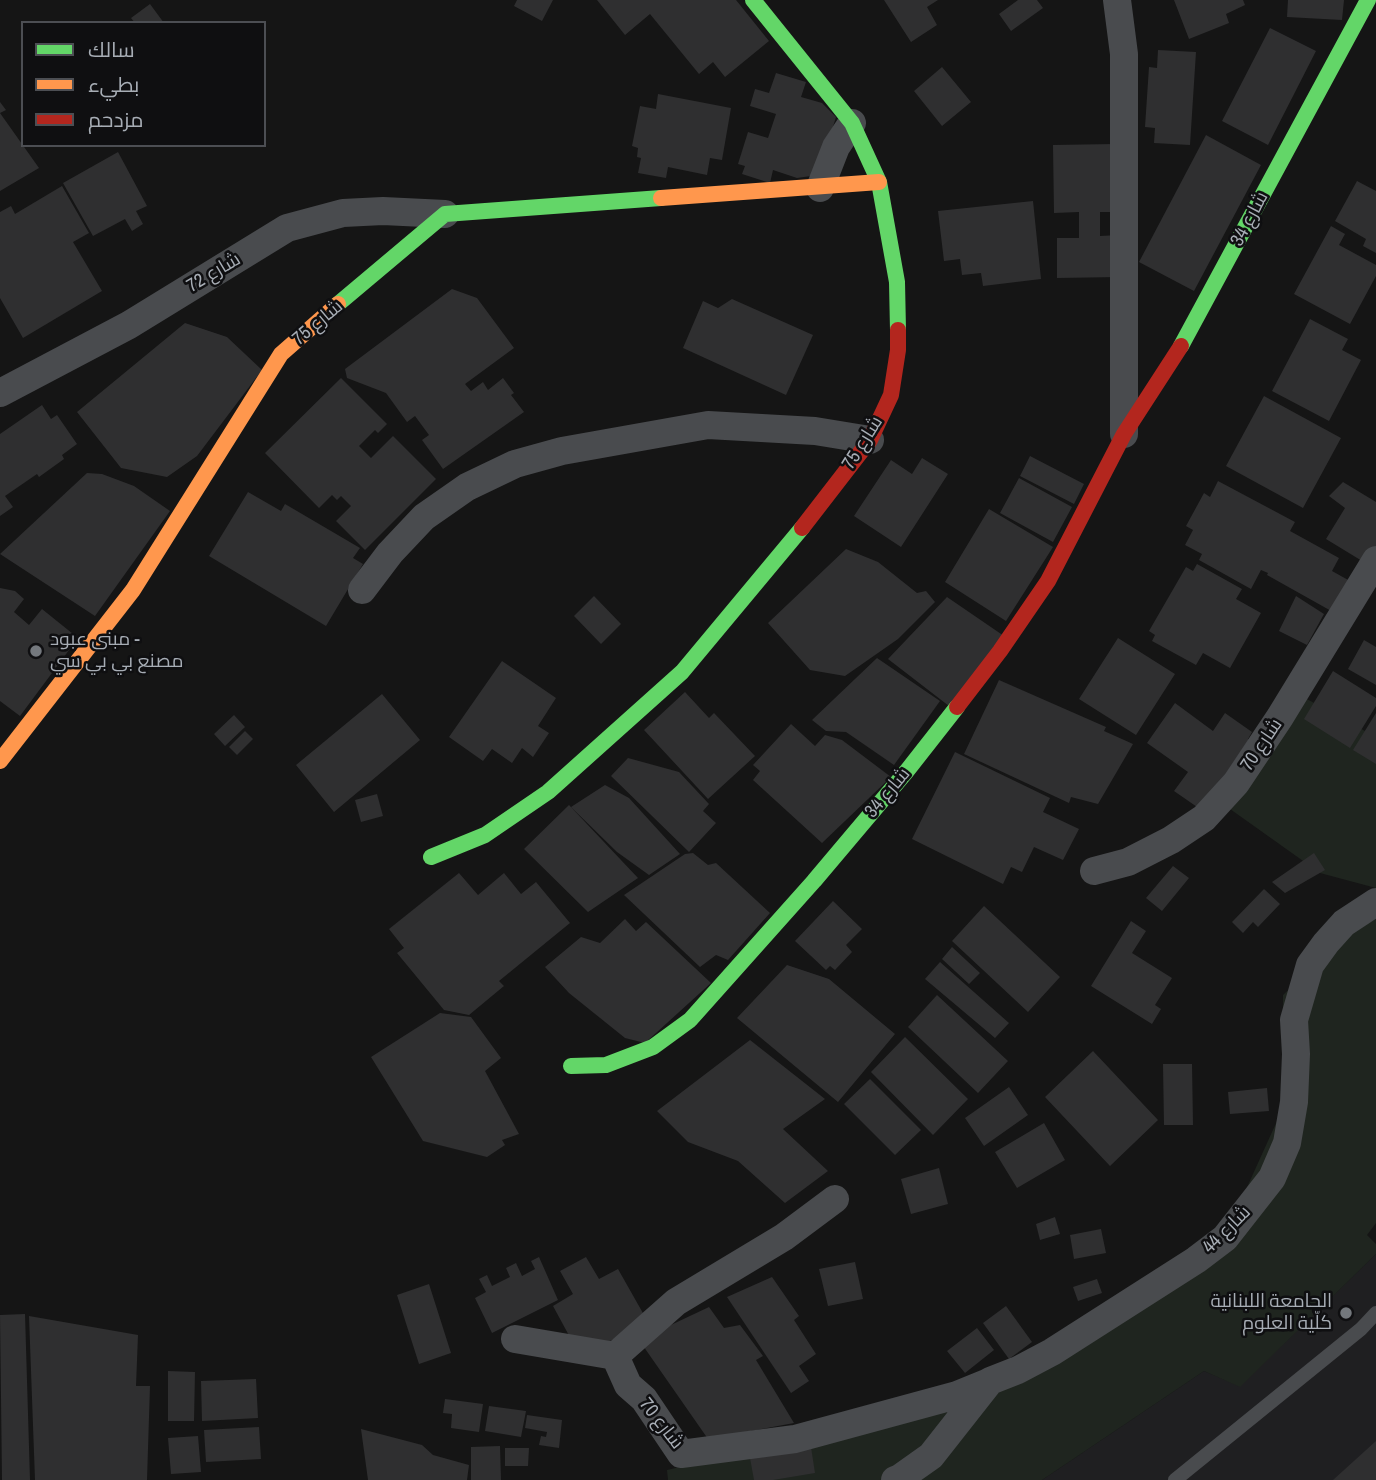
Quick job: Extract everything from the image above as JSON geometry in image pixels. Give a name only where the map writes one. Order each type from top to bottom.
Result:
[{"type":"street","name":"شارع 75","points":[[431,857],[485,835],[548,792],[682,672],[786,550],[870,440],[891,395],[898,351],[897,282],[879,182],[852,123],[753,0]]},
{"type":"street","name":"شارع 34","points":[[1117,0],[1124,54],[1124,433]]},
{"type":"street","name":"شارع 34","points":[[571,1066],[606,1065],[653,1047],[690,1020],[814,881],[905,772],[1000,651],[1048,581],[1124,433],[1178,351],[1368,0]]},
{"type":"street","points":[[820,188],[836,147],[852,123]]},
{"type":"street","points":[[445,214],[879,182]]},
{"type":"street","name":"شارع 72","points":[[0,393],[129,325],[286,228],[343,213],[383,211],[445,214]]},
{"type":"street","name":"شارع 75","points":[[0,761],[133,590],[281,355],[445,214]]},
{"type":"street","points":[[362,590],[390,553],[424,517],[467,487],[515,464],[562,451],[708,425],[815,431],[870,440]]},
{"type":"street","name":"شارع 70","points":[[1094,871],[1128,862],[1171,840],[1204,818],[1236,783],[1280,718],[1376,560]]},
{"type":"street","name":"شارع 44","points":[[895,1480],[931,1456],[990,1381],[1052,1352],[1196,1261],[1224,1238],[1254,1202],[1272,1178],[1287,1143],[1294,1102],[1294,1020],[1310,965],[1344,923],[1376,902]]},
{"type":"street","points":[[515,1339],[615,1356],[676,1302],[784,1237],[835,1199]]},
{"type":"street","name":"شارع 70","points":[[615,1356],[628,1385],[644,1399],[681,1454],[795,1438],[957,1395],[990,1381]]},
{"type":"lane","points":[[1175,1480],[1361,1329],[1376,1312]]},
{"type":"shaded area","points":[[1296,693],[1365,731],[1376,726],[1376,888],[1320,873],[1223,804]]},
{"type":"shaded area","points":[[1376,919],[1376,1223],[1367,1235],[1376,1244],[1376,1254],[1240,1387],[1204,1371],[1042,1480],[668,1480],[667,1470],[998,1392],[1224,1238],[1282,1110],[1283,995],[1350,932]]},
{"type":"shaded area","name":"الجامعة اللبنانية كلّية العلوم","points":[[1376,1254],[1376,1480],[1042,1480],[1204,1371],[1240,1386]]},
{"type":"building","points":[[517,0],[553,0],[542,21],[514,6]]},
{"type":"building","points":[[597,0],[736,0],[769,41],[725,77],[713,62],[699,74],[650,14],[625,35]]},
{"type":"building","points":[[884,0],[938,0],[927,7],[937,25],[911,42]]},
{"type":"building","points":[[1018,0],[1037,0],[1043,8],[1011,31],[999,14]]},
{"type":"building","points":[[1174,0],[1243,0],[1245,5],[1226,14],[1229,23],[1189,39]]},
{"type":"building","points":[[1288,0],[1344,0],[1342,20],[1287,17]]},
{"type":"building","points":[[150,4],[163,21],[133,21],[131,18]]},
{"type":"building","points":[[1270,28],[1316,51],[1268,145],[1222,121]]},
{"type":"building","points":[[1158,50],[1196,52],[1190,145],[1154,143],[1155,128],[1145,127],[1149,67],[1157,68]]},
{"type":"building","points":[[942,67],[971,102],[942,126],[914,91]]},
{"type":"building","points":[[776,73],[806,82],[801,97],[822,103],[836,117],[818,175],[797,178],[773,170],[770,183],[742,174],[745,166],[738,164],[748,132],[768,138],[776,114],[750,106],[755,89],[769,93]]},
{"type":"building","points":[[658,94],[731,108],[722,160],[710,158],[707,175],[668,167],[666,178],[638,173],[641,158],[637,157],[638,148],[632,146],[640,106],[656,109]]},
{"type":"building","points":[[0,102],[6,110],[0,113]]},
{"type":"building","points":[[0,113],[21,143],[21,147],[24,147],[39,168],[0,191]]},
{"type":"building","points":[[1206,135],[1261,165],[1194,291],[1139,262]]},
{"type":"building","points":[[1115,144],[1116,212],[1100,212],[1100,236],[1119,235],[1119,277],[1057,278],[1057,238],[1079,238],[1079,212],[1054,213],[1053,145]]},
{"type":"building","points":[[118,152],[147,206],[136,211],[143,224],[132,231],[125,219],[93,236],[63,183]]},
{"type":"building","points":[[1357,181],[1376,191],[1376,253],[1363,246],[1366,239],[1335,221]]},
{"type":"building","points":[[62,186],[89,233],[73,242],[102,291],[23,338],[0,298],[0,212],[11,206],[15,214]]},
{"type":"building","points":[[1033,201],[1041,279],[983,286],[981,273],[962,275],[960,259],[944,261],[938,211]]},
{"type":"building","points":[[1331,226],[1345,234],[1339,245],[1376,265],[1376,276],[1350,324],[1294,294]]},
{"type":"building","points":[[452,289],[477,298],[514,348],[465,384],[471,391],[483,382],[488,390],[503,378],[514,393],[511,395],[524,412],[443,469],[422,440],[429,435],[415,416],[407,422],[386,393],[347,378],[345,369]]},
{"type":"building","points":[[732,299],[813,335],[786,395],[683,348],[703,301],[718,308]]},
{"type":"building","points":[[1310,319],[1348,339],[1342,350],[1361,360],[1329,421],[1272,391]]},
{"type":"building","points":[[185,323],[227,337],[262,370],[197,456],[167,477],[121,468],[77,412]]},
{"type":"building","points":[[341,378],[387,424],[378,433],[375,430],[359,446],[371,458],[393,436],[436,479],[365,550],[336,521],[351,506],[341,496],[337,500],[332,495],[319,508],[265,453]]},
{"type":"building","points":[[1264,396],[1341,438],[1303,508],[1226,466]]},
{"type":"building","points":[[42,405],[51,419],[57,415],[77,444],[62,455],[64,459],[5,496],[13,507],[0,516],[0,434]]},
{"type":"building","points":[[1030,456],[1084,484],[1074,504],[1020,476]]},
{"type":"building","points":[[922,458],[948,474],[901,547],[854,516],[891,460],[912,474]]},
{"type":"building","points":[[87,473],[102,474],[134,486],[170,511],[95,616],[0,554]]},
{"type":"building","points":[[1019,478],[1072,507],[1053,542],[1000,513]]},
{"type":"building","points":[[1218,481],[1295,522],[1290,531],[1339,558],[1332,571],[1350,581],[1333,612],[1261,570],[1251,589],[1199,560],[1202,554],[1185,545],[1193,530],[1186,526],[1204,493],[1210,497]]},
{"type":"building","points":[[1343,482],[1376,502],[1376,549],[1367,564],[1326,539],[1345,508],[1329,496]]},
{"type":"building","points":[[248,492],[281,511],[285,504],[360,548],[353,558],[363,564],[326,626],[209,556]]},
{"type":"building","points":[[989,509],[1053,547],[1006,621],[945,582]]},
{"type":"building","points":[[846,549],[878,562],[917,593],[926,591],[935,602],[898,639],[845,676],[810,670],[768,623]]},
{"type":"building","points":[[1197,564],[1242,589],[1236,599],[1261,613],[1230,668],[1203,653],[1196,665],[1152,641],[1155,635],[1149,631],[1186,567],[1193,571]]},
{"type":"building","name":"مبنى عبود - مصنع بي بي سي","points":[[0,588],[15,591],[24,599],[14,612],[29,625],[42,609],[78,638],[20,716],[0,701]]},
{"type":"building","points":[[594,596],[621,624],[601,644],[574,616]]},
{"type":"building","points":[[1296,596],[1324,614],[1307,645],[1279,631]]},
{"type":"building","points":[[947,597],[1004,636],[949,706],[888,659]]},
{"type":"building","points":[[1118,638],[1175,674],[1136,735],[1079,699]]},
{"type":"building","points":[[1364,640],[1376,647],[1376,685],[1348,669]]},
{"type":"building","points":[[877,658],[940,701],[894,765],[846,732],[826,731],[812,720]]},
{"type":"building","points":[[502,661],[556,698],[538,726],[549,733],[533,757],[522,748],[512,763],[492,749],[483,761],[449,737]]},
{"type":"building","points":[[1333,671],[1376,698],[1376,706],[1350,748],[1304,719]]},
{"type":"building","points":[[999,680],[1106,727],[1104,731],[1133,744],[1098,804],[1071,797],[1069,803],[964,754]]},
{"type":"building","points":[[685,692],[709,718],[714,713],[755,756],[708,799],[644,730]]},
{"type":"building","points":[[382,694],[420,740],[334,812],[296,765]]},
{"type":"building","points":[[1175,703],[1213,731],[1225,713],[1252,732],[1248,739],[1254,743],[1200,809],[1174,791],[1188,772],[1147,743]]},
{"type":"building","points":[[1376,713],[1376,764],[1353,750]]},
{"type":"building","points":[[234,715],[245,727],[225,746],[214,734]]},
{"type":"building","points":[[791,724],[815,746],[825,735],[842,740],[891,777],[822,843],[753,780],[760,771],[753,765]]},
{"type":"building","points":[[245,731],[253,739],[237,755],[229,747]]},
{"type":"building","points":[[955,752],[1050,798],[1043,812],[1079,829],[1063,860],[1034,847],[1022,872],[1011,867],[1003,884],[912,839]]},
{"type":"building","points":[[628,758],[679,772],[709,804],[703,811],[716,823],[689,852],[611,776]]},
{"type":"building","points":[[605,785],[629,798],[680,854],[649,875],[617,852],[571,807]]},
{"type":"building","points":[[377,794],[383,816],[361,822],[355,800]]},
{"type":"building","points":[[569,805],[638,878],[588,912],[524,849]]},
{"type":"building","points":[[693,853],[708,865],[716,863],[770,913],[728,960],[716,955],[700,967],[624,895],[685,854]]},
{"type":"building","points":[[1314,853],[1325,870],[1285,893],[1272,882]]},
{"type":"building","points":[[1173,866],[1189,878],[1162,911],[1146,898]]},
{"type":"building","points":[[459,873],[478,895],[504,873],[521,894],[536,882],[570,923],[499,981],[504,986],[469,1015],[444,1010],[397,953],[404,948],[389,929]]},
{"type":"building","points":[[1264,889],[1280,904],[1258,927],[1253,922],[1243,933],[1232,922]]},
{"type":"building","points":[[833,901],[862,929],[846,945],[852,952],[835,970],[830,966],[826,970],[795,941]]},
{"type":"building","points":[[984,906],[1060,977],[1028,1012],[952,941]]},
{"type":"building","points":[[625,919],[636,931],[646,922],[711,983],[645,1043],[625,1038],[569,993],[545,967],[581,937],[600,943]]},
{"type":"building","points":[[1131,921],[1146,931],[1132,953],[1172,978],[1155,1005],[1161,1009],[1152,1024],[1091,986]]},
{"type":"building","points":[[952,947],[980,973],[969,984],[942,959]]},
{"type":"building","points":[[940,962],[1009,1023],[995,1038],[925,979]]},
{"type":"building","points":[[787,965],[829,979],[895,1034],[838,1102],[737,1018]]},
{"type":"building","points":[[937,995],[1008,1061],[978,1093],[908,1027]]},
{"type":"building","points":[[440,1013],[471,1017],[501,1058],[485,1071],[519,1134],[502,1140],[505,1145],[487,1157],[423,1141],[371,1057]]},
{"type":"building","points":[[905,1037],[968,1099],[933,1135],[871,1072]]},
{"type":"building","points":[[750,1040],[825,1099],[783,1129],[828,1171],[785,1203],[738,1161],[688,1142],[657,1111]]},
{"type":"building","points":[[1093,1051],[1158,1120],[1110,1166],[1045,1097]]},
{"type":"building","points":[[1163,1064],[1192,1064],[1193,1125],[1164,1125]]},
{"type":"building","points":[[870,1079],[921,1130],[895,1155],[844,1104]]},
{"type":"building","points":[[1009,1087],[1028,1115],[984,1146],[965,1118]]},
{"type":"building","points":[[1267,1088],[1269,1111],[1230,1114],[1228,1092]]},
{"type":"building","points":[[1044,1123],[1065,1160],[1017,1188],[995,1152]]},
{"type":"building","points":[[939,1168],[948,1204],[911,1214],[901,1179]]},
{"type":"building","points":[[1055,1217],[1060,1234],[1040,1240],[1036,1224]]},
{"type":"building","points":[[1101,1229],[1106,1253],[1074,1259],[1070,1235]]},
{"type":"building","points":[[539,1257],[558,1300],[492,1333],[475,1298],[486,1292],[479,1279],[487,1275],[492,1286],[510,1277],[506,1268],[516,1263],[522,1276],[535,1269],[531,1261]]},
{"type":"building","points":[[586,1257],[599,1279],[618,1269],[648,1322],[602,1345],[572,1341],[553,1306],[573,1294],[560,1271]]},
{"type":"building","points":[[855,1262],[863,1299],[828,1306],[819,1269]]},
{"type":"building","points":[[772,1277],[799,1316],[794,1320],[816,1354],[799,1366],[809,1381],[791,1393],[727,1297]]},
{"type":"building","points":[[1097,1279],[1102,1293],[1078,1301],[1073,1287]]},
{"type":"building","points":[[429,1284],[451,1353],[419,1364],[397,1295]]},
{"type":"building","points":[[1006,1306],[1032,1342],[1009,1359],[983,1323]]},
{"type":"building","points":[[709,1307],[724,1328],[740,1325],[763,1356],[756,1360],[794,1423],[708,1439],[639,1340]]},
{"type":"building","points":[[25,1314],[30,1480],[2,1480],[0,1315]]},
{"type":"building","points":[[29,1316],[138,1335],[136,1386],[150,1386],[147,1480],[35,1480]]},
{"type":"building","points":[[977,1328],[994,1350],[965,1373],[947,1351]]},
{"type":"building","points":[[168,1371],[195,1372],[194,1421],[168,1421]]},
{"type":"building","points":[[256,1379],[258,1418],[202,1421],[201,1381]]},
{"type":"building","points":[[445,1399],[483,1404],[479,1432],[451,1428],[452,1414],[443,1413]]},
{"type":"building","points":[[489,1406],[526,1411],[521,1437],[485,1431]]},
{"type":"building","points":[[527,1415],[562,1420],[559,1448],[539,1445],[541,1436],[546,1437],[547,1432],[525,1428]]},
{"type":"building","points":[[259,1427],[261,1459],[206,1462],[204,1430]]},
{"type":"building","points":[[361,1429],[422,1445],[433,1455],[469,1465],[467,1480],[368,1480]]},
{"type":"building","points":[[198,1436],[201,1472],[171,1474],[168,1438]]},
{"type":"building","points":[[1376,1441],[1376,1480],[1333,1480]]},
{"type":"building","points":[[500,1446],[501,1480],[471,1480],[471,1447]]},
{"type":"building","points":[[811,1447],[815,1473],[773,1480],[754,1480],[750,1458]]},
{"type":"building","points":[[505,1448],[529,1448],[528,1466],[505,1466]]},
{"type":"traffic: fast","points":[[753,0],[852,123],[879,182],[897,282],[898,330]]},
{"type":"traffic: fast","points":[[1181,346],[1368,0]]},
{"type":"traffic: fast","points":[[338,304],[445,214],[661,198]]},
{"type":"traffic: fast","points":[[431,857],[485,835],[548,792],[682,672],[802,528]]},
{"type":"traffic: fast","points":[[571,1066],[606,1065],[653,1047],[690,1020],[814,881],[957,707]]},
{"type":"traffic: slow","points":[[661,198],[879,182]]},
{"type":"traffic: slow","points":[[0,761],[133,590],[281,354],[338,304]]},
{"type":"traffic: jam","points":[[802,528],[870,440],[891,395],[898,350],[898,330]]},
{"type":"traffic: jam","points":[[957,707],[1048,581],[1124,434],[1181,346]]},
{"type":"place","name":"مبنى عبود - مصنع بي بي سي","points":[[36,651]]},
{"type":"place","name":"الجامعة اللبنانية كلّية العلوم","points":[[1346,1313]]}]
